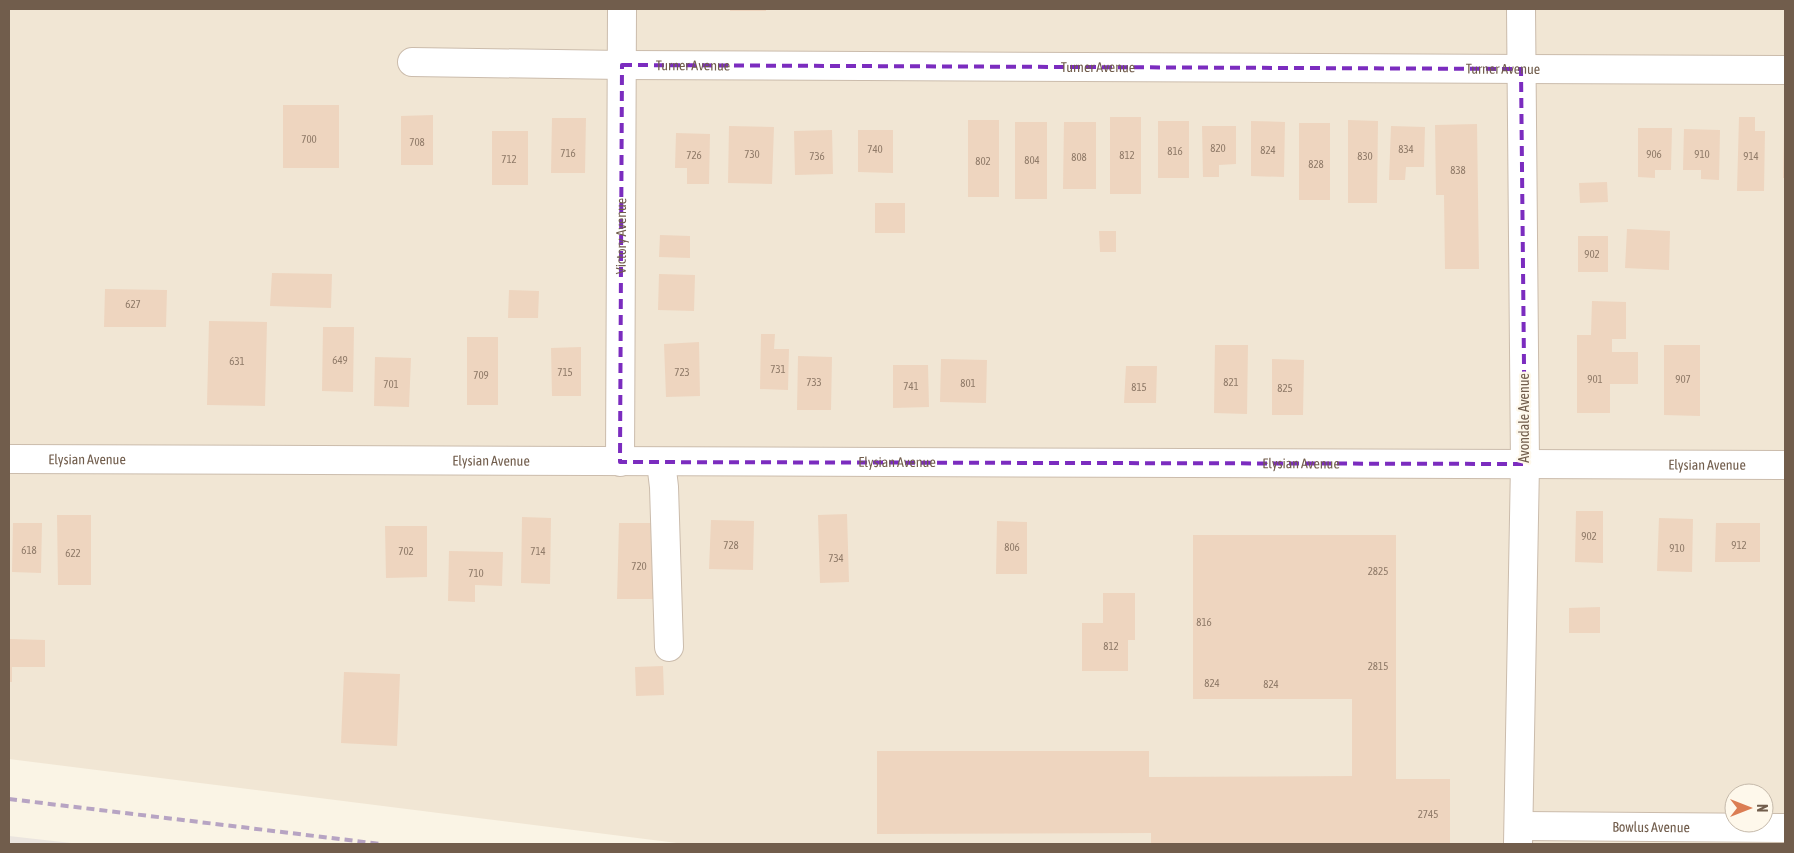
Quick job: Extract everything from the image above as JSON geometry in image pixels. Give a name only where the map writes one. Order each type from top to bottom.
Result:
[{"type":"street","name":"Victory Avenue","points":[[620,462],[622,9]]},
{"type":"street","name":"Avondale Avenue","points":[[1518,835],[1525,464],[1522,9]]},
{"type":"street","name":"Turner Avenue","points":[[412,62],[622,65],[1785,70]]},
{"type":"street","name":"Elysian Avenue","points":[[9,459],[1785,465]]},
{"type":"street","points":[[661,462],[664,488],[669,647]]},
{"type":"street","name":"Bowlus Avenue","points":[[1518,835],[1785,828]]},
{"type":"highlighted area","points":[[622,65],[1521,69],[1525,464],[620,462]]},
{"type":"shaded area","points":[[9,9],[1785,9],[1785,844],[685,844],[9,759]]},
{"type":"shaded area","points":[[9,836],[80,844],[9,844]]},
{"type":"building","points":[[730,9],[766,9],[766,11],[730,11]]},
{"type":"building","points":[[283,105],[339,105],[339,168],[283,168]]},
{"type":"building","points":[[433,115],[433,165],[401,165],[401,116]]},
{"type":"building","points":[[1110,117],[1141,117],[1141,194],[1110,194]]},
{"type":"building","points":[[1739,117],[1755,117],[1755,131],[1765,131],[1764,191],[1737,191]]},
{"type":"building","points":[[552,118],[586,118],[585,173],[551,173]]},
{"type":"building","points":[[968,120],[999,120],[999,197],[968,197]]},
{"type":"building","points":[[1348,120],[1378,121],[1377,203],[1348,203]]},
{"type":"building","points":[[1158,121],[1189,121],[1189,178],[1158,178]]},
{"type":"building","points":[[1251,121],[1285,122],[1284,177],[1251,176]]},
{"type":"building","points":[[1015,122],[1047,122],[1047,199],[1015,199]]},
{"type":"building","points":[[1064,122],[1096,122],[1096,189],[1063,189]]},
{"type":"building","points":[[1299,123],[1330,123],[1330,200],[1299,200]]},
{"type":"building","points":[[1477,124],[1479,269],[1445,269],[1444,195],[1436,195],[1435,125]]},
{"type":"building","points":[[729,126],[774,127],[772,184],[728,183]]},
{"type":"building","points":[[1202,126],[1236,126],[1236,164],[1219,165],[1219,177],[1203,177]]},
{"type":"building","points":[[1391,126],[1425,127],[1424,167],[1406,167],[1405,180],[1389,180]]},
{"type":"building","points":[[1638,128],[1672,128],[1671,170],[1655,170],[1655,178],[1638,177]]},
{"type":"building","points":[[1684,129],[1720,130],[1719,180],[1701,179],[1701,170],[1683,170]]},
{"type":"building","points":[[832,130],[833,174],[795,175],[794,131]]},
{"type":"building","points":[[858,130],[893,130],[893,173],[858,172]]},
{"type":"building","points":[[492,131],[528,131],[528,185],[492,185]]},
{"type":"building","points":[[676,133],[710,134],[709,184],[687,184],[687,168],[675,168]]},
{"type":"building","points":[[1784,133],[1785,178],[1783,178]]},
{"type":"building","points":[[1607,182],[1608,202],[1580,203],[1579,183]]},
{"type":"building","points":[[875,203],[905,203],[905,233],[875,233]]},
{"type":"building","points":[[1627,229],[1670,231],[1669,270],[1625,268]]},
{"type":"building","points":[[1099,231],[1116,231],[1116,252],[1100,252]]},
{"type":"building","points":[[660,235],[690,236],[690,258],[659,257]]},
{"type":"building","points":[[1578,236],[1608,236],[1608,272],[1578,272]]},
{"type":"building","points":[[272,273],[332,274],[331,308],[270,306]]},
{"type":"building","points":[[659,274],[695,275],[694,311],[658,310]]},
{"type":"building","points":[[105,289],[167,290],[166,327],[104,327]]},
{"type":"building","points":[[509,290],[539,291],[538,318],[508,318]]},
{"type":"building","points":[[1592,301],[1626,302],[1626,339],[1612,339],[1612,352],[1638,352],[1638,384],[1610,384],[1610,413],[1577,413],[1577,335],[1591,335]]},
{"type":"building","points":[[209,321],[267,322],[265,406],[207,405]]},
{"type":"building","points":[[323,327],[354,327],[353,392],[322,391]]},
{"type":"building","points":[[761,334],[775,334],[774,349],[789,349],[788,390],[760,389]]},
{"type":"building","points":[[467,337],[498,337],[498,405],[467,405]]},
{"type":"building","points":[[699,342],[700,396],[666,397],[664,344]]},
{"type":"building","points":[[1215,345],[1248,345],[1247,414],[1214,413]]},
{"type":"building","points":[[1664,345],[1700,345],[1700,416],[1664,415]]},
{"type":"building","points":[[581,347],[581,396],[552,396],[551,348]]},
{"type":"building","points":[[798,356],[832,357],[831,410],[797,410]]},
{"type":"building","points":[[375,357],[411,358],[409,407],[374,406]]},
{"type":"building","points":[[941,359],[987,360],[986,403],[940,402]]},
{"type":"building","points":[[1272,359],[1304,360],[1303,415],[1272,415]]},
{"type":"building","points":[[893,365],[928,365],[929,407],[893,408]]},
{"type":"building","points":[[1126,366],[1157,366],[1156,403],[1124,403]]},
{"type":"building","points":[[1576,511],[1603,511],[1603,563],[1575,562]]},
{"type":"building","points":[[847,514],[849,582],[820,583],[818,515]]},
{"type":"building","points":[[57,515],[91,515],[91,585],[58,585]]},
{"type":"building","points":[[522,517],[551,518],[550,584],[521,583]]},
{"type":"building","points":[[1659,518],[1693,519],[1692,572],[1657,571]]},
{"type":"building","points":[[711,520],[754,521],[753,570],[709,569]]},
{"type":"building","points":[[997,521],[1027,522],[1027,574],[996,574]]},
{"type":"building","points":[[13,523],[42,523],[41,573],[12,572]]},
{"type":"building","points":[[619,523],[654,523],[653,599],[617,599]]},
{"type":"building","points":[[1716,523],[1760,523],[1760,562],[1715,562]]},
{"type":"building","points":[[385,526],[427,526],[427,577],[386,578]]},
{"type":"building","points":[[1193,535],[1396,535],[1396,779],[1450,779],[1450,844],[1151,844],[1151,833],[877,834],[877,751],[1149,751],[1149,777],[1352,776],[1352,699],[1193,699]]},
{"type":"building","points":[[449,551],[503,552],[502,586],[475,585],[475,602],[448,601]]},
{"type":"building","points":[[1103,593],[1135,593],[1135,640],[1128,640],[1128,671],[1082,671],[1082,623],[1103,623]]},
{"type":"building","points":[[1600,607],[1600,633],[1569,633],[1569,608]]},
{"type":"building","points":[[9,639],[45,640],[45,667],[12,667],[12,682],[9,682]]},
{"type":"building","points":[[663,666],[664,695],[636,696],[635,667]]},
{"type":"building","points":[[344,672],[400,674],[397,746],[341,743]]},
{"type":"railway","points":[[9,799],[381,844]]}]
